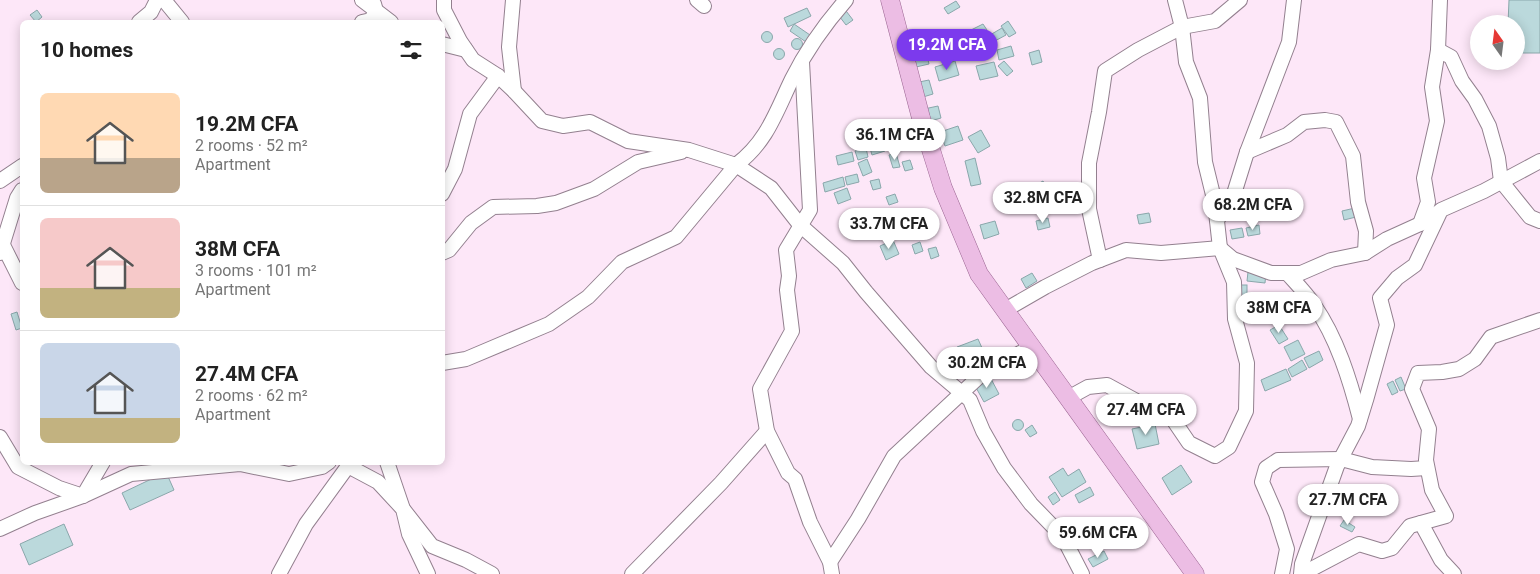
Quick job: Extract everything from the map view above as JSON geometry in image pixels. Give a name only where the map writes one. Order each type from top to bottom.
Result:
[{"type":"main road","points":[[893,0],[921,118],[944,188],[980,274],[1195,574]]},
{"type":"street","points":[[141,20],[151,12],[158,0]]},
{"type":"street","points":[[164,0],[180,20]]},
{"type":"street","points":[[362,0],[374,6],[389,20]]},
{"type":"street","points":[[444,0],[444,10],[460,41],[473,60],[498,76],[542,120],[563,126],[590,122],[628,141],[689,150],[736,165],[771,188],[800,225],[843,263],[931,367],[970,400],[1004,468],[1030,504],[1063,537],[1082,574]]},
{"type":"street","points":[[513,0],[509,47],[514,91]]},
{"type":"street","points":[[445,362],[466,359],[549,324],[588,297],[622,262],[676,237],[736,165],[750,155],[764,136],[776,115],[792,78],[827,22],[846,0]]},
{"type":"street","points":[[1068,398],[1088,387],[1107,385],[1172,418],[1189,443],[1215,456],[1228,447],[1246,411],[1247,363],[1234,319],[1234,282],[1220,248],[1215,203],[1205,162],[1200,98],[1186,62],[1182,27],[1175,0]]},
{"type":"street","points":[[1100,260],[1090,209],[1089,163],[1105,71],[1138,50],[1182,27],[1215,21],[1240,0]]},
{"type":"street","points":[[1217,220],[1233,197],[1247,152],[1289,42],[1294,0]]},
{"type":"street","points":[[1420,224],[1428,202],[1424,178],[1437,121],[1432,87],[1438,50],[1440,0]]},
{"type":"street","points":[[371,20],[374,6]]},
{"type":"street","points":[[445,45],[466,50]]},
{"type":"street","points":[[1438,50],[1450,57],[1489,126],[1498,158],[1501,181],[1530,216],[1540,221]]},
{"type":"street","points":[[802,62],[810,210],[786,250],[789,276],[787,290],[792,331],[760,389],[767,431],[788,473],[795,479],[810,522],[831,568]]},
{"type":"street","points":[[445,188],[455,169],[470,114],[498,76]]},
{"type":"street","points":[[1247,152],[1287,134],[1304,122],[1325,120],[1336,122],[1353,156],[1358,202],[1366,231],[1365,253]]},
{"type":"street","points":[[445,252],[449,250],[471,223],[493,207],[537,206],[556,203],[594,189],[638,162],[689,150]]},
{"type":"street","points":[[1005,310],[1045,287],[1100,260],[1126,250],[1161,253],[1220,248],[1234,259],[1271,273],[1301,273],[1331,260],[1365,253],[1387,239],[1420,224],[1441,210],[1540,161]]},
{"type":"street","points":[[0,181],[20,167]]},
{"type":"street","points":[[20,193],[1,249],[20,280]]},
{"type":"street","points":[[1441,210],[1415,265],[1397,278],[1380,298],[1387,325],[1360,419],[1341,459],[1302,564],[1302,574],[1359,544],[1382,551],[1392,548],[1410,526],[1446,516],[1432,490],[1427,468],[1429,429],[1412,389],[1418,373],[1459,369],[1475,359],[1491,336],[1540,320]]},
{"type":"street","points":[[1287,273],[1314,305],[1329,332],[1346,371],[1360,419]]},
{"type":"street","points":[[831,568],[894,456],[942,410],[963,394],[982,374],[1031,347]]},
{"type":"street","points":[[632,574],[721,483],[767,431]]},
{"type":"street","points":[[0,437],[18,467],[59,488],[83,496]]},
{"type":"street","points":[[1282,574],[1287,549],[1276,514],[1262,482],[1266,468],[1278,460],[1341,459],[1372,466],[1411,469],[1427,468]]},
{"type":"street","points":[[83,496],[101,465]]},
{"type":"street","points":[[0,529],[35,513],[83,496],[131,474],[229,465]]},
{"type":"street","points":[[245,465],[289,474],[325,465]]},
{"type":"street","points":[[279,574],[306,524],[349,465]]},
{"type":"street","points":[[352,465],[378,482],[403,509],[432,546],[466,560],[492,574]]},
{"type":"street","points":[[388,465],[403,509],[409,534],[428,574]]},
{"type":"street","points":[[1421,523],[1441,560],[1454,574]]},
{"type":"building","points":[[1509,0],[1540,0],[1540,53],[1525,53],[1525,15],[1508,15]]},
{"type":"building","points":[[956,1],[960,7],[948,14],[944,8]]},
{"type":"building","points":[[840,3],[853,20],[846,25],[833,8]]},
{"type":"building","points":[[807,8],[811,16],[788,27],[784,18]]},
{"type":"building","points":[[37,10],[42,17],[34,20],[30,15]]},
{"type":"building","points":[[1008,21],[1016,33],[1009,37],[1001,26]]},
{"type":"building","points":[[794,24],[810,35],[806,42],[790,31]]},
{"type":"building","points":[[983,24],[987,30],[975,37],[971,30]]},
{"type":"building","points":[[1002,28],[1006,35],[993,42],[990,35]]},
{"type":"building","points":[[765,32],[769,32],[772,37],[771,41],[765,42],[762,39],[762,35]]},
{"type":"building","points":[[942,32],[946,46],[937,49],[933,34]]},
{"type":"building","points":[[967,32],[971,39],[963,43],[959,36]]},
{"type":"building","points":[[958,37],[962,44],[954,49],[950,42]]},
{"type":"building","points":[[795,39],[799,39],[802,44],[801,48],[795,49],[792,46],[792,42]]},
{"type":"building","points":[[1011,46],[1014,56],[999,60],[997,50]]},
{"type":"building","points":[[777,49],[781,49],[784,54],[783,58],[777,59],[774,56],[774,52]]},
{"type":"building","points":[[1039,50],[1042,62],[1032,65],[1029,53]]},
{"type":"building","points":[[927,56],[929,64],[916,67],[914,60]]},
{"type":"building","points":[[955,61],[959,75],[939,81],[935,67]]},
{"type":"building","points":[[1004,61],[1013,71],[1007,76],[998,66]]},
{"type":"building","points":[[994,62],[998,76],[980,80],[976,66]]},
{"type":"building","points":[[929,80],[933,94],[923,97],[919,82]]},
{"type":"building","points":[[938,106],[941,118],[927,122],[924,109]]},
{"type":"building","points":[[958,126],[963,140],[945,146],[940,132]]},
{"type":"building","points":[[981,130],[990,146],[978,153],[968,137]]},
{"type":"building","points":[[883,144],[885,151],[872,155],[870,148]]},
{"type":"building","points":[[866,148],[868,157],[858,160],[855,151]]},
{"type":"building","points":[[852,152],[854,161],[838,165],[836,156]]},
{"type":"building","points":[[896,153],[900,167],[893,168],[889,155]]},
{"type":"building","points":[[975,158],[981,184],[971,186],[965,161]]},
{"type":"building","points":[[867,159],[872,172],[863,176],[858,163]]},
{"type":"building","points":[[910,160],[913,169],[905,171],[902,162]]},
{"type":"building","points":[[857,174],[859,182],[847,185],[845,177]]},
{"type":"building","points":[[843,177],[845,186],[825,192],[823,183]]},
{"type":"building","points":[[879,179],[881,188],[873,190],[870,181]]},
{"type":"building","points":[[1043,181],[1050,194],[1042,198],[1036,185]]},
{"type":"building","points":[[847,188],[851,199],[838,204],[834,193]]},
{"type":"building","points":[[895,194],[898,202],[889,205],[886,197]]},
{"type":"building","points":[[1355,208],[1356,217],[1344,220],[1342,211]]},
{"type":"building","points":[[1149,213],[1151,222],[1139,224],[1137,215]]},
{"type":"building","points":[[1048,218],[1050,227],[1038,230],[1036,221]]},
{"type":"building","points":[[995,221],[999,234],[984,239],[980,225]]},
{"type":"building","points":[[1259,225],[1260,234],[1248,236],[1246,228]]},
{"type":"building","points":[[884,228],[886,237],[877,239],[875,231]]},
{"type":"building","points":[[1242,228],[1244,237],[1232,239],[1230,230]]},
{"type":"building","points":[[893,240],[899,254],[886,260],[880,246]]},
{"type":"building","points":[[920,242],[923,251],[915,254],[912,245]]},
{"type":"building","points":[[936,247],[939,256],[931,259],[928,249]]},
{"type":"building","points":[[1248,272],[1266,273],[1265,283],[1247,281]]},
{"type":"building","points":[[1032,273],[1037,281],[1026,288],[1021,279]]},
{"type":"building","points":[[1240,285],[1247,285],[1247,298],[1240,298]]},
{"type":"building","points":[[17,312],[20,329],[16,330],[11,314]]},
{"type":"building","points":[[1279,325],[1288,339],[1279,344],[1270,330]]},
{"type":"building","points":[[978,339],[986,357],[965,366],[957,347]]},
{"type":"building","points":[[1298,340],[1305,354],[1291,361],[1284,347]]},
{"type":"building","points":[[1319,351],[1323,360],[1309,368],[1304,358]]},
{"type":"building","points":[[1302,360],[1307,369],[1292,377],[1288,369]]},
{"type":"building","points":[[1286,369],[1291,380],[1265,391],[1261,380]]},
{"type":"building","points":[[989,375],[999,394],[984,402],[974,384]]},
{"type":"building","points":[[1401,377],[1406,389],[1400,391],[1395,380]]},
{"type":"building","points":[[1393,381],[1398,392],[1392,395],[1387,384]]},
{"type":"building","points":[[1016,420],[1020,420],[1023,425],[1022,429],[1016,430],[1013,427],[1013,423]]},
{"type":"building","points":[[1155,424],[1159,444],[1137,449],[1132,429]]},
{"type":"building","points":[[1032,425],[1037,433],[1030,437],[1025,430]]},
{"type":"building","points":[[1181,465],[1192,482],[1172,495],[1162,478]]},
{"type":"building","points":[[1063,468],[1068,476],[1079,469],[1086,482],[1062,497],[1049,477]]},
{"type":"building","points":[[166,472],[174,490],[130,510],[122,493]]},
{"type":"building","points":[[1090,487],[1094,495],[1079,503],[1075,495]]},
{"type":"building","points":[[1055,492],[1060,500],[1053,505],[1048,497]]},
{"type":"building","points":[[1110,519],[1115,527],[1108,532],[1103,524]]},
{"type":"building","points":[[1344,520],[1355,527],[1352,532],[1340,526]]},
{"type":"building","points":[[64,524],[73,545],[29,565],[20,544]]},
{"type":"building","points":[[1104,551],[1108,559],[1093,567],[1088,559]]}]
